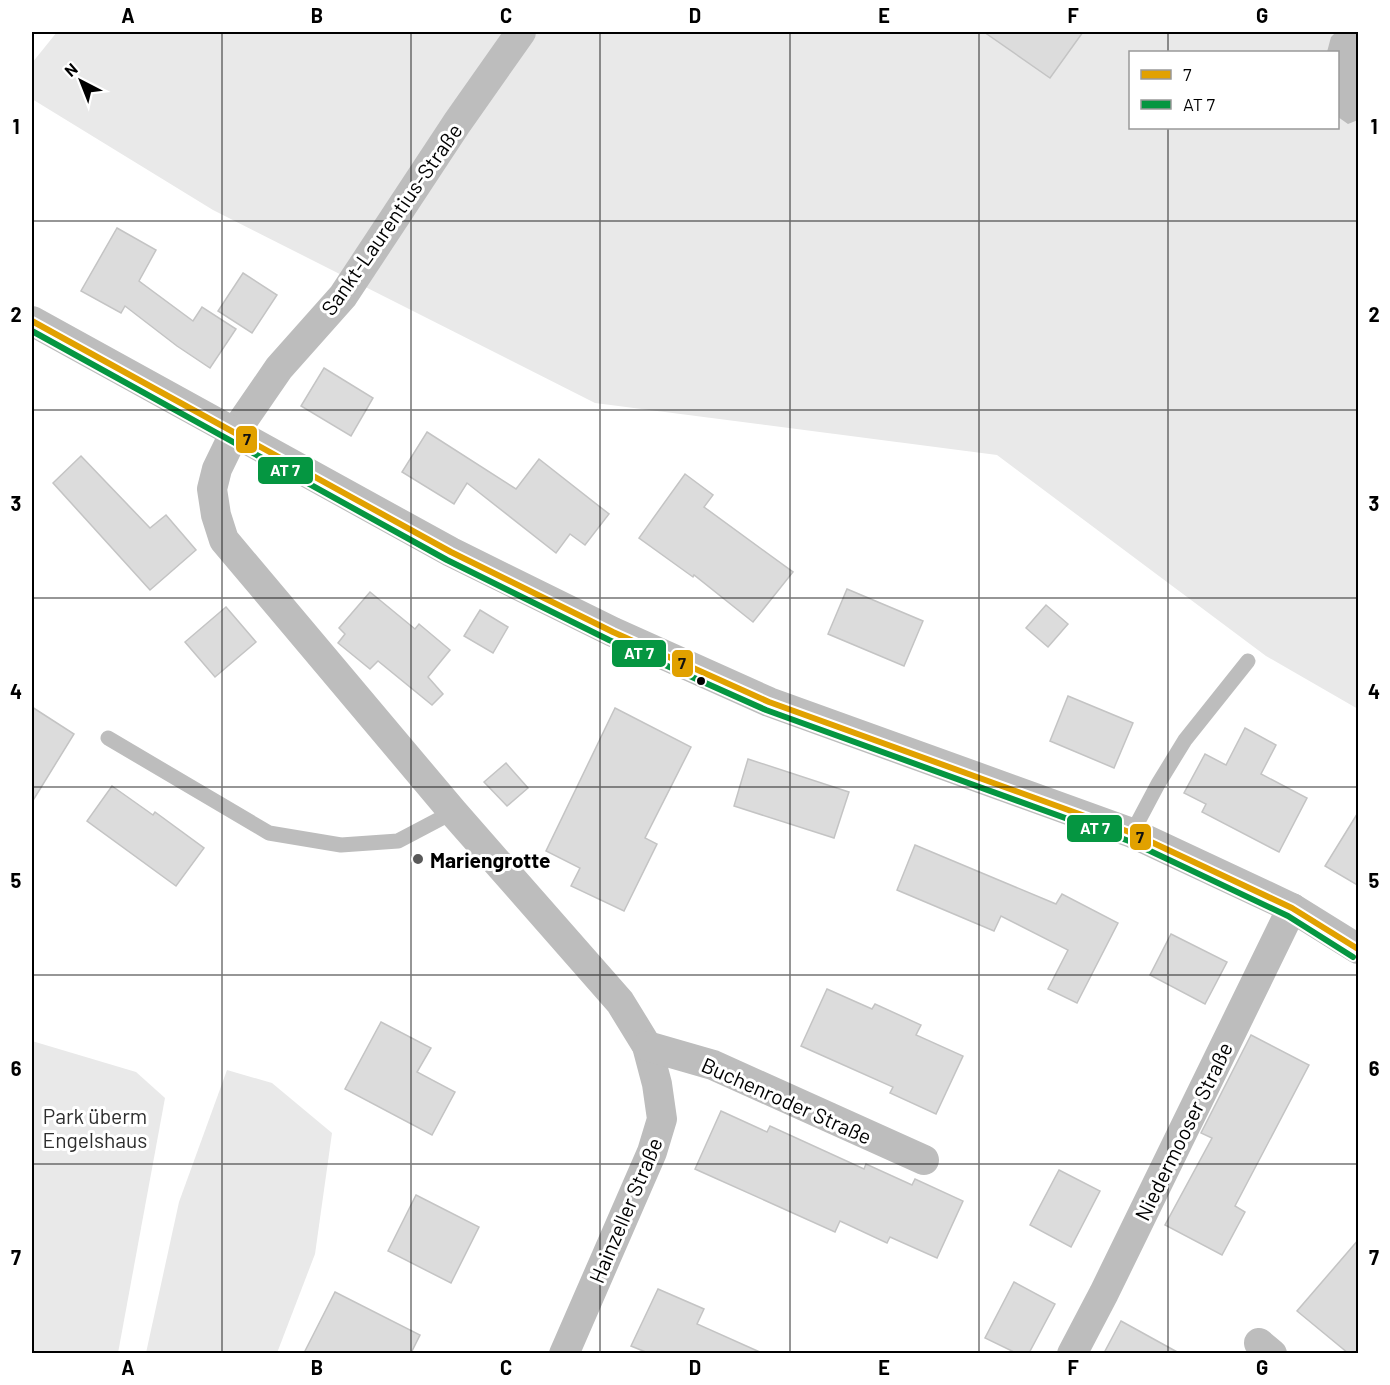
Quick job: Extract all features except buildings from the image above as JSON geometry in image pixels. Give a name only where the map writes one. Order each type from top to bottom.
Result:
[{"type":"street","name":"Sankt-Laurentius-Straße","points":[[235,432],[279,368],[343,296],[457,123],[521,32]]},
{"type":"street","points":[[32,321],[471,562],[542,598],[769,702],[1132,833],[1292,908],[1359,949]]},
{"type":"street","name":"Hainzeller Straße","points":[[235,432],[217,468],[212,489],[216,515],[224,540],[453,812],[620,1002],[647,1046],[657,1084],[662,1119],[652,1152],[564,1353]]},
{"type":"street","name":"Niedermooser Straße","points":[[1072,1353],[1104,1293],[1292,908]]},
{"type":"street","name":"Buchenroder Straße","points":[[647,1046],[713,1065],[924,1160]]},
{"type":"lane","points":[[1132,833],[1185,740],[1248,661]]},
{"type":"lane","points":[[108,738],[269,833],[341,845],[398,841],[453,812]]},
{"type":"green space","points":[[57,32],[1358,32],[1358,709],[1266,656],[997,455],[595,403],[213,210],[32,99],[32,63]]},
{"type":"green space","name":"Park überm Engelshaus","points":[[32,1041],[136,1072],[165,1098],[118,1353],[32,1353]]},
{"type":"green space","points":[[227,1070],[272,1083],[332,1133],[315,1254],[277,1353],[146,1353],[179,1202]]},
{"type":"shaded area","points":[[1336,32],[1358,32],[1358,120],[1348,124],[1339,118],[1339,51],[1327,51],[1331,37]]},
{"type":"transit line","name":"7","points":[[32,321],[451,552],[613,632],[769,702],[1132,833],[1292,908],[1358,949]]},
{"type":"transit line","points":[[32,331],[447,560],[609,640],[766,710],[1129,841],[1288,916],[1353,957]]},
{"type":"place","name":"Mariengrotte","points":[[418,859]]}]
